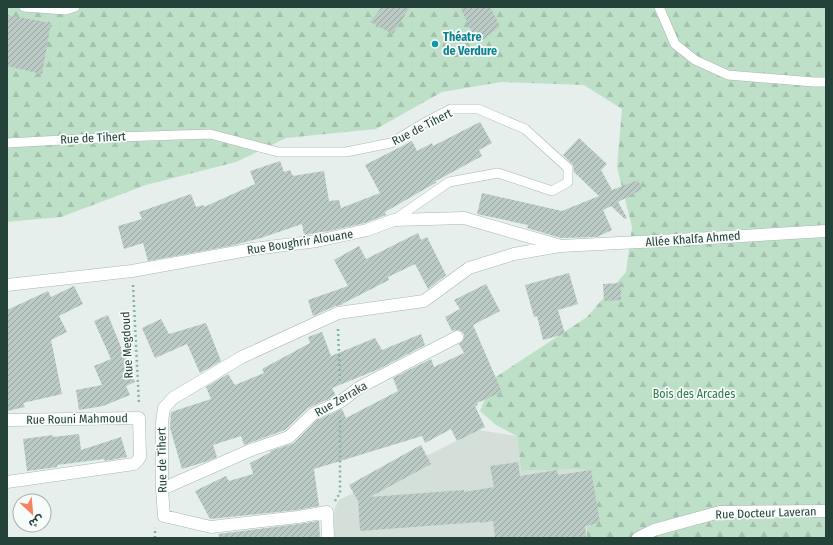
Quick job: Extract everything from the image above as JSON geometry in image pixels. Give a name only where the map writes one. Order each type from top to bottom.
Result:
[{"type":"street","name":"Rue Boughrir Alouane","points":[[132,271],[253,249],[317,241],[367,230],[394,220],[464,218],[560,246]]},
{"type":"street","name":"Allée Khalfa Ahmed","points":[[560,246],[826,231]]},
{"type":"street","name":"Rue de Tihert","points":[[328,538],[327,512],[298,517],[211,527],[164,516],[162,489],[162,422],[164,408],[172,398],[242,357],[338,313],[424,302],[469,268],[514,254],[560,246]]},
{"type":"street","points":[[7,285],[132,271]]},
{"type":"street","name":"Rue Zerraka","points":[[162,489],[251,450],[289,437],[313,414],[340,402],[360,387],[457,337]]},
{"type":"street","name":"Rue Rouni Mahmoud","points":[[7,420],[139,418],[140,457],[134,464],[7,482]]},
{"type":"street","name":"Rue Docteur Laveran","points":[[638,538],[654,530],[720,512],[826,511]]},
{"type":"lane","points":[[24,7],[66,10],[75,7]]},
{"type":"lane","points":[[659,7],[675,44],[695,60],[728,75],[826,82]]},
{"type":"lane","name":"Rue de Tihert","points":[[7,143],[118,136],[210,134],[278,152],[346,152],[392,143],[424,123],[451,109],[478,110],[525,129],[568,168],[568,182],[552,191],[498,173],[449,182],[394,220]]},
{"type":"path","name":"Rue Megdoud","points":[[132,271],[139,418]]},
{"type":"shaded area","points":[[478,430],[517,436],[521,471],[585,469],[587,538],[334,538],[333,524],[335,508],[339,500]]},
{"type":"green space","name":"Bois des Arcades","points":[[7,7],[826,7],[826,538],[587,538],[585,469],[521,471],[517,436],[496,425],[480,411],[493,379],[587,317],[626,272],[632,227],[617,167],[622,109],[584,85],[501,82],[442,92],[376,129],[286,138],[236,162],[146,185],[61,217],[7,222]]},
{"type":"building","points":[[382,7],[410,7],[393,34],[370,22]]},
{"type":"building","points":[[460,7],[490,7],[500,26],[478,44]]},
{"type":"building","points":[[7,15],[51,23],[42,74],[7,66]]},
{"type":"building","points":[[480,122],[492,143],[479,150],[482,156],[434,182],[437,182],[385,212],[386,215],[365,223],[304,235],[302,224],[261,238],[230,246],[148,261],[143,243],[124,249],[118,226],[142,219],[139,212],[191,194],[196,207],[204,205],[204,207],[255,184],[250,171],[280,161],[284,172],[290,170],[293,176],[324,171],[329,201],[339,200],[341,208],[380,193],[365,165],[412,141],[417,151],[432,143],[433,146]]},
{"type":"building","points":[[579,138],[607,164],[601,170],[612,190],[638,180],[642,189],[618,202],[627,218],[625,219],[611,206],[603,210],[612,230],[597,237],[561,238],[527,228],[528,225],[477,214],[482,193],[562,211],[599,196],[574,172],[573,165],[563,155]]},
{"type":"building","points":[[418,233],[421,240],[427,237],[446,275],[428,289],[415,264],[388,277],[389,280],[342,305],[335,306],[313,316],[308,300],[348,286],[334,260],[359,246],[366,259]]},
{"type":"building","points":[[569,273],[578,304],[558,310],[565,334],[543,340],[537,316],[534,317],[525,285]]},
{"type":"building","points":[[621,283],[621,300],[604,301],[603,284]]},
{"type":"building","points":[[486,284],[500,311],[473,325],[502,392],[477,403],[478,405],[475,406],[485,427],[457,441],[451,429],[425,443],[422,436],[314,469],[319,506],[297,510],[210,519],[195,491],[226,476],[229,481],[253,474],[250,463],[271,452],[270,451],[294,443],[317,420],[342,409],[346,418],[398,391],[393,378],[431,359],[434,367],[464,353],[459,344],[463,341],[464,334],[458,330],[452,331],[445,317],[460,309],[454,300]]},
{"type":"building","points":[[74,286],[83,304],[59,316],[67,332],[51,340],[62,394],[23,403],[25,407],[7,411],[7,310],[48,291],[51,297]]},
{"type":"building","points":[[108,315],[135,382],[126,386],[130,395],[103,406],[79,410],[76,390],[102,385],[94,366],[111,359],[94,321]]},
{"type":"building","points":[[161,319],[169,334],[206,323],[221,361],[200,373],[187,344],[155,358],[142,328]]},
{"type":"building","points":[[322,332],[331,356],[375,338],[382,350],[421,334],[425,345],[379,369],[332,388],[336,396],[308,408],[285,430],[244,445],[241,436],[213,445],[217,457],[182,469],[170,428],[171,412],[211,399],[206,387],[228,374],[235,385],[264,373],[262,369],[310,343],[308,337]]},
{"type":"building","points":[[79,434],[81,450],[121,437],[127,457],[105,461],[104,459],[57,465],[57,467],[27,471],[23,439],[53,435],[53,437]]},
{"type":"building","points":[[421,445],[431,464],[370,497],[464,490],[464,492],[494,487],[490,466],[518,462],[520,476],[557,470],[558,475],[591,470],[600,523],[585,526],[586,538],[495,538],[493,521],[360,531],[358,501],[349,485]]},
{"type":"building","points":[[319,521],[320,538],[220,538],[218,534],[299,524]]},
{"type":"place","name":"Théatre de Verdure","points":[[435,44]]}]
